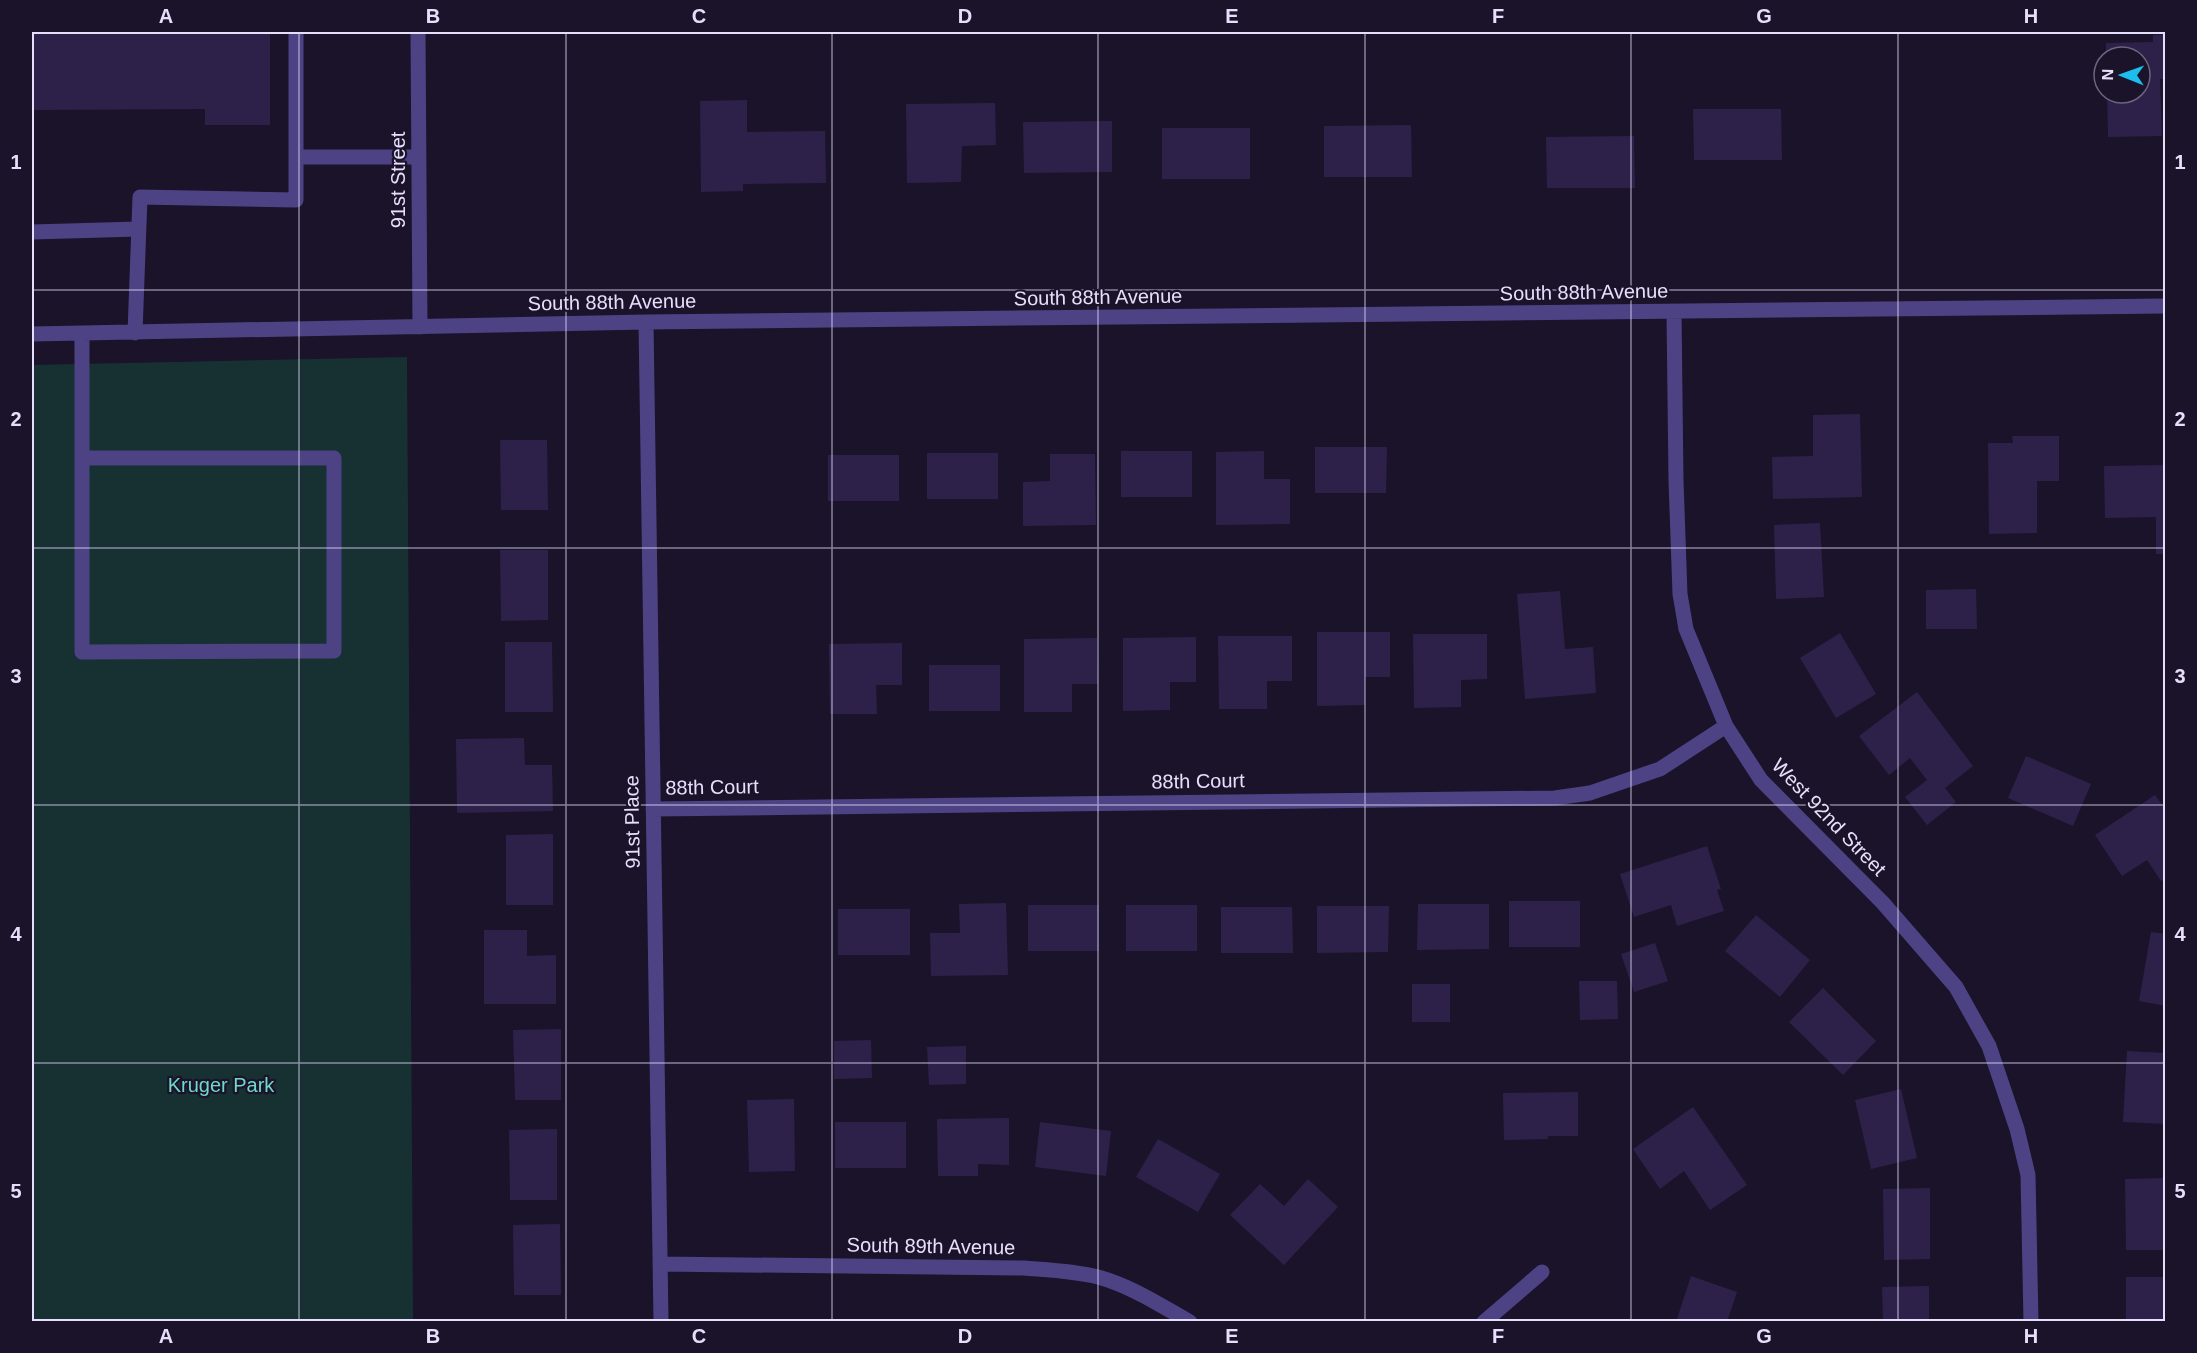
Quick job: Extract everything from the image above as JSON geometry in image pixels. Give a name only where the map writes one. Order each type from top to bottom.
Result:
[{"type":"street","points":[[135,333],[140,197],[296,200],[296,32]]},
{"type":"street","name":"91st Street","points":[[418,32],[420,327]]},
{"type":"street","points":[[297,157],[419,157]]},
{"type":"street","points":[[32,232],[139,229]]},
{"type":"street","name":"South 88th Avenue","points":[[32,334],[646,322],[2166,306]]},
{"type":"street","name":"West 92nd Street","points":[[1674,312],[1680,594],[1686,629],[1726,726],[1761,780],[1883,903],[1956,987],[1989,1046],[2017,1129],[2028,1175],[2031,1322]]},
{"type":"street","name":"91st Place","points":[[646,322],[661,1322]]},
{"type":"street","points":[[82,334],[82,458],[82,651],[334,651],[334,458],[82,458]]},
{"type":"street","name":"88th Court","points":[[653,809],[1556,798],[1590,793],[1660,769],[1726,726]]},
{"type":"street","name":"South 89th Avenue","points":[[660,1264],[1023,1268],[1060,1271],[1098,1277],[1141,1294],[1190,1322]]},
{"type":"street","points":[[1485,1322],[1542,1272]]},
{"type":"green space","name":"Kruger Park","points":[[407,357],[413,1321],[32,1321],[32,365]]},
{"type":"building","points":[[32,32],[270,32],[270,125],[205,125],[205,109],[32,110]]},
{"type":"building","points":[[2153,35],[2166,35],[2166,79],[2160,79],[2162,136],[2108,137],[2107,105],[2152,105],[2152,45],[2106,45],[2106,43],[2153,42]]},
{"type":"building","points":[[747,100],[747,132],[825,131],[826,183],[743,184],[743,191],[701,192],[700,101]]},
{"type":"building","points":[[995,103],[996,145],[962,146],[961,182],[907,183],[906,104]]},
{"type":"building","points":[[1693,109],[1781,109],[1782,160],[1694,160]]},
{"type":"building","points":[[1112,121],[1112,172],[1024,173],[1023,122]]},
{"type":"building","points":[[1411,125],[1412,177],[1324,177],[1324,126]]},
{"type":"building","points":[[1162,128],[1250,128],[1250,179],[1162,179]]},
{"type":"building","points":[[1634,136],[1635,188],[1547,188],[1546,137]]},
{"type":"building","points":[[1860,414],[1862,497],[1773,499],[1772,457],[1813,456],[1813,415]]},
{"type":"building","points":[[2012,436],[2059,436],[2059,481],[2037,481],[2037,533],[1989,534],[1988,443],[2013,443]]},
{"type":"building","points":[[500,440],[547,440],[548,510],[501,510]]},
{"type":"building","points":[[1315,447],[1387,447],[1386,493],[1315,493]]},
{"type":"building","points":[[1121,451],[1192,451],[1192,497],[1121,497]]},
{"type":"building","points":[[1264,451],[1264,479],[1290,479],[1290,524],[1216,525],[1216,452]]},
{"type":"building","points":[[927,453],[998,453],[998,499],[927,499]]},
{"type":"building","points":[[1050,454],[1095,454],[1096,525],[1023,526],[1023,482],[1050,481]]},
{"type":"building","points":[[828,455],[899,455],[899,501],[828,501]]},
{"type":"building","points":[[2166,465],[2166,554],[2156,554],[2156,517],[2105,518],[2104,466]]},
{"type":"building","points":[[1820,523],[1824,597],[1776,599],[1774,525]]},
{"type":"building","points":[[500,550],[548,550],[548,620],[501,621]]},
{"type":"building","points":[[1976,589],[1977,629],[1926,629],[1926,590]]},
{"type":"building","points":[[1560,591],[1565,649],[1593,647],[1596,693],[1525,699],[1517,594]]},
{"type":"building","points":[[1317,632],[1390,632],[1390,677],[1365,677],[1365,705],[1317,706]]},
{"type":"building","points":[[1840,633],[1876,694],[1836,718],[1800,658]]},
{"type":"building","points":[[1413,634],[1487,634],[1487,679],[1461,680],[1461,707],[1414,708]]},
{"type":"building","points":[[1218,636],[1292,636],[1292,681],[1267,681],[1267,709],[1219,709]]},
{"type":"building","points":[[1196,637],[1196,682],[1170,682],[1170,710],[1123,711],[1123,638]]},
{"type":"building","points":[[1097,638],[1098,684],[1072,684],[1072,712],[1024,712],[1024,639]]},
{"type":"building","points":[[505,642],[552,642],[553,712],[505,712]]},
{"type":"building","points":[[902,643],[902,685],[876,685],[877,714],[830,714],[829,644]]},
{"type":"building","points":[[929,665],[1000,665],[1000,711],[929,711]]},
{"type":"building","points":[[1917,692],[1973,766],[1945,788],[1956,802],[1927,825],[1905,797],[1927,780],[1910,758],[1889,775],[1859,736]]},
{"type":"building","points":[[524,738],[525,765],[552,765],[553,811],[457,813],[456,739]]},
{"type":"building","points":[[2026,756],[2091,784],[2073,826],[2008,798]]},
{"type":"building","points":[[2155,795],[2166,810],[2166,878],[2161,881],[2147,860],[2122,876],[2095,835]]},
{"type":"building","points":[[553,834],[553,905],[506,905],[506,835]]},
{"type":"building","points":[[1707,846],[1721,889],[1717,890],[1724,911],[1677,926],[1671,905],[1634,917],[1620,874]]},
{"type":"building","points":[[1509,901],[1580,901],[1580,947],[1509,947]]},
{"type":"building","points":[[1006,903],[1008,975],[931,976],[930,933],[960,933],[959,904]]},
{"type":"building","points":[[1418,904],[1489,904],[1489,949],[1417,950]]},
{"type":"building","points":[[1028,905],[1099,905],[1099,951],[1028,951]]},
{"type":"building","points":[[1126,905],[1197,905],[1197,951],[1126,951]]},
{"type":"building","points":[[1317,906],[1389,906],[1388,952],[1317,953]]},
{"type":"building","points":[[1221,907],[1292,907],[1293,953],[1221,953]]},
{"type":"building","points":[[838,909],[910,909],[910,955],[838,955]]},
{"type":"building","points":[[1756,915],[1810,960],[1780,997],[1725,951]]},
{"type":"building","points":[[484,930],[527,930],[527,956],[556,955],[556,1004],[484,1004]]},
{"type":"building","points":[[2151,932],[2166,934],[2166,1006],[2139,1001]]},
{"type":"building","points":[[1655,943],[1668,981],[1634,992],[1621,954]]},
{"type":"building","points":[[1579,981],[1617,981],[1618,1019],[1580,1020]]},
{"type":"building","points":[[1412,984],[1450,984],[1450,1022],[1412,1022]]},
{"type":"building","points":[[1823,988],[1876,1041],[1843,1075],[1789,1022]]},
{"type":"building","points":[[561,1029],[561,1100],[515,1100],[513,1030]]},
{"type":"building","points":[[871,1040],[872,1078],[834,1079],[834,1041]]},
{"type":"building","points":[[966,1046],[966,1084],[929,1085],[927,1047]]},
{"type":"building","points":[[2127,1051],[2166,1053],[2166,1124],[2123,1122]]},
{"type":"building","points":[[1901,1089],[1917,1158],[1871,1169],[1855,1100]]},
{"type":"building","points":[[1578,1092],[1578,1136],[1504,1140],[1503,1093]]},
{"type":"building","points":[[794,1099],[795,1171],[749,1172],[747,1100]]},
{"type":"building","points":[[1693,1107],[1747,1185],[1710,1210],[1684,1171],[1660,1189],[1633,1149]]},
{"type":"building","points":[[1009,1118],[1009,1165],[978,1164],[978,1176],[938,1176],[937,1119]]},
{"type":"building","points":[[835,1122],[906,1122],[906,1168],[835,1168]]},
{"type":"building","points":[[1040,1122],[1111,1131],[1106,1176],[1035,1167]]},
{"type":"building","points":[[557,1129],[557,1200],[510,1200],[509,1130]]},
{"type":"building","points":[[1158,1139],[1220,1174],[1198,1212],[1136,1177]]},
{"type":"building","points":[[2166,1178],[2166,1250],[2126,1250],[2125,1179]]},
{"type":"building","points":[[1308,1179],[1338,1207],[1284,1265],[1230,1215],[1260,1184],[1284,1206]]},
{"type":"building","points":[[1930,1188],[1930,1259],[1884,1260],[1883,1189]]},
{"type":"building","points":[[560,1224],[561,1295],[514,1295],[513,1225]]},
{"type":"building","points":[[1691,1276],[1737,1292],[1727,1322],[1676,1322]]},
{"type":"building","points":[[2126,1277],[2166,1277],[2166,1322],[2126,1322]]},
{"type":"building","points":[[1929,1286],[1929,1322],[1883,1322],[1882,1287]]}]
